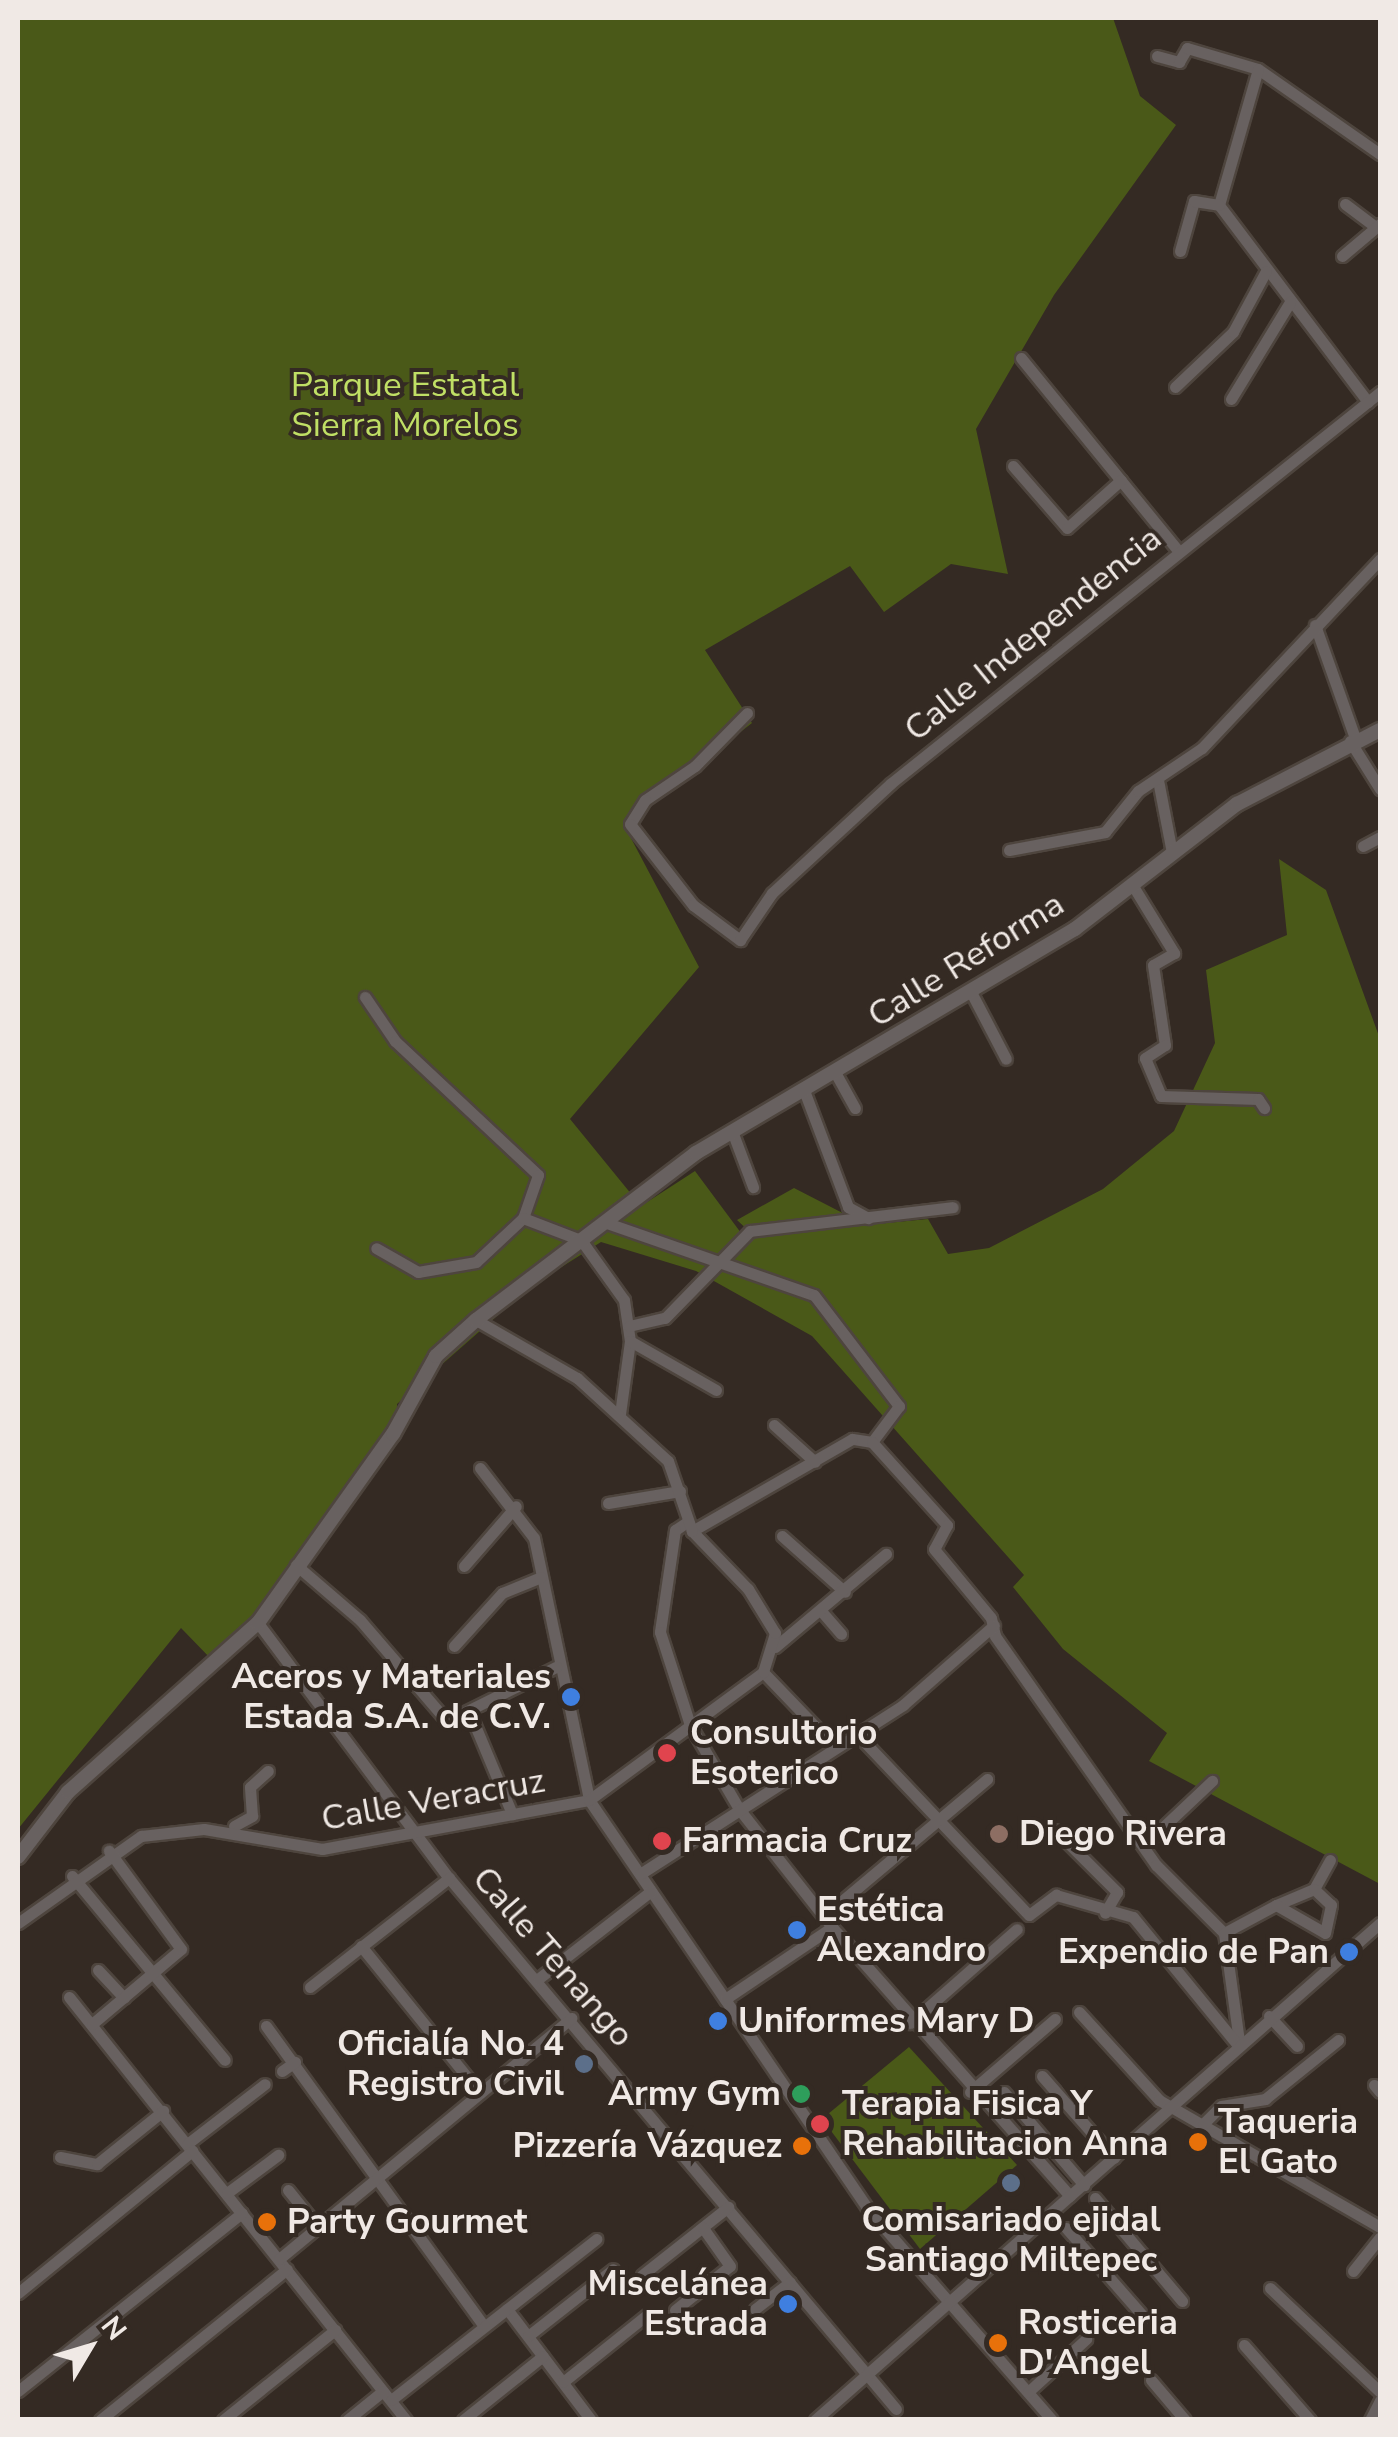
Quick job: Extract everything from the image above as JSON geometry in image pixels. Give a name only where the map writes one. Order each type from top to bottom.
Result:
[{"type":"street","points":[[1157,56],[1179,62],[1186,48],[1258,69],[1380,154]]},
{"type":"street","points":[[1219,206],[1258,69]]},
{"type":"street","points":[[1180,251],[1197,198],[1219,206],[1368,402]]},
{"type":"street","points":[[1342,256],[1378,226],[1345,204]]},
{"type":"street","points":[[1175,388],[1233,332],[1266,271]]},
{"type":"street","points":[[1231,399],[1290,302]]},
{"type":"street","points":[[1020,358],[1179,552]]},
{"type":"street","name":"Calle Independencia","points":[[748,712],[696,766],[645,800],[630,824],[694,906],[740,940],[833,833],[1380,392]]},
{"type":"street","points":[[1014,466],[1068,528],[1121,480]]},
{"type":"street","points":[[1009,850],[1101,834],[1202,748],[1380,559]]},
{"type":"street","points":[[1316,625],[1352,739],[1380,789]]},
{"type":"street","name":"Calle Reforma","points":[[18,1857],[68,1792],[258,1622],[393,1434],[436,1356],[476,1320],[732,1131],[806,1093],[972,994],[1133,886],[1237,804],[1352,739],[1380,730]]},
{"type":"street","points":[[1159,785],[1161,821],[1172,854]]},
{"type":"street","points":[[1363,846],[1380,838]]},
{"type":"street","points":[[1133,886],[1174,951],[1153,965],[1166,1045],[1146,1058],[1164,1100],[1212,1096],[1258,1100],[1264,1108]]},
{"type":"street","points":[[972,994],[1006,1059]]},
{"type":"street","points":[[365,998],[404,1050],[536,1170],[523,1218],[476,1262],[449,1272],[403,1268],[376,1248]]},
{"type":"street","points":[[836,1074],[855,1108]]},
{"type":"street","points":[[806,1093],[848,1207],[869,1219]]},
{"type":"street","points":[[732,1131],[754,1187]]},
{"type":"street","points":[[629,1326],[664,1318],[714,1258],[766,1226],[869,1219],[953,1207]]},
{"type":"street","points":[[523,1218],[581,1240],[620,1294],[630,1341],[620,1414]]},
{"type":"street","points":[[604,1222],[798,1286],[831,1309],[900,1416],[872,1442]]},
{"type":"street","points":[[476,1320],[620,1414],[668,1461],[689,1527],[748,1589],[775,1647]]},
{"type":"street","points":[[630,1341],[674,1358],[716,1390]]},
{"type":"street","points":[[774,1424],[815,1462]]},
{"type":"street","points":[[1070,2196],[910,2023],[739,1809],[690,1725],[660,1632],[675,1530],[689,1527],[858,1436],[872,1442],[947,1525],[934,1549],[994,1625],[1143,1846],[1224,1932],[1238,2043]]},
{"type":"street","points":[[480,1468],[516,1506],[541,1576],[556,1667],[589,1800],[866,2208],[1052,2420]]},
{"type":"street","points":[[608,1502],[680,1490]]},
{"type":"street","points":[[464,1566],[516,1506]]},
{"type":"street","points":[[782,1536],[844,1592]]},
{"type":"street","points":[[589,1800],[762,1672],[775,1647],[822,1612],[886,1554]]},
{"type":"street","points":[[296,1565],[360,1620],[444,1720],[556,1667]]},
{"type":"street","points":[[454,1646],[502,1593],[541,1576]]},
{"type":"street","points":[[822,1612],[841,1634]]},
{"type":"street","name":"Calle Tenango","points":[[258,1622],[449,1878],[538,1978],[896,2409]]},
{"type":"street","points":[[640,1874],[832,1744],[856,1733],[994,1625]]},
{"type":"street","points":[[762,1672],[832,1744]]},
{"type":"street","points":[[469,1711],[512,1814]]},
{"type":"street","points":[[856,1733],[1028,1915],[1056,1895],[1105,1913],[1127,1912],[1148,1930],[1238,2043]]},
{"type":"street","points":[[234,1826],[252,1816],[250,1788],[268,1771]]},
{"type":"street","points":[[725,1999],[828,1921],[987,1780]]},
{"type":"street","points":[[1143,1846],[1212,1781]]},
{"type":"street","name":"Calle Veracruz","points":[[18,1922],[72,1876],[109,1851],[188,1829],[306,1850],[589,1800]]},
{"type":"street","points":[[1055,1830],[1118,1892],[1105,1913]]},
{"type":"street","points":[[92,2024],[152,1975],[180,1944],[109,1851]]},
{"type":"street","points":[[1224,1932],[1314,1889],[1330,1860]]},
{"type":"street","points":[[72,1876],[225,2060]]},
{"type":"street","points":[[310,1987],[449,1878]]},
{"type":"street","points":[[1276,1905],[1324,1933],[1330,1905],[1314,1889]]},
{"type":"street","points":[[538,1978],[651,1892]]},
{"type":"street","points":[[910,2023],[1017,1928]]},
{"type":"street","points":[[815,2420],[1173,2108],[1238,2043],[1377,1930]]},
{"type":"street","points":[[360,1946],[480,2094]]},
{"type":"street","points":[[98,1970],[124,1998]]},
{"type":"street","points":[[69,1997],[406,2420]]},
{"type":"street","points":[[1080,2012],[1173,2108],[1380,2227]]},
{"type":"street","points":[[1269,2016],[1297,2046]]},
{"type":"street","points":[[100,2420],[283,2264],[317,2226],[571,2018]]},
{"type":"street","points":[[970,2092],[1055,2020]]},
{"type":"street","points":[[266,2026],[379,2176],[484,2326]]},
{"type":"street","points":[[1203,2124],[1222,2106],[1265,2100],[1338,2040]]},
{"type":"street","points":[[282,2071],[294,2062]]},
{"type":"street","points":[[1042,2076],[1114,2158]]},
{"type":"street","points":[[18,2293],[265,2084]]},
{"type":"street","points":[[1004,2092],[1084,2185]]},
{"type":"street","points":[[60,2158],[96,2164],[163,2111]]},
{"type":"street","points":[[226,2194],[278,2154]]},
{"type":"street","points":[[288,2190],[317,2226]]},
{"type":"street","points":[[1095,2198],[1182,2301]]},
{"type":"street","points":[[642,2276],[728,2207]]},
{"type":"street","points":[[18,2391],[242,2213]]},
{"type":"street","points":[[674,2310],[730,2266],[702,2228]]},
{"type":"street","points":[[1066,2228],[1142,2316]]},
{"type":"street","points":[[1353,2271],[1380,2237]]},
{"type":"street","points":[[348,2420],[484,2326],[596,2240]]},
{"type":"street","points":[[528,2336],[613,2269]]},
{"type":"street","points":[[755,2309],[790,2282]]},
{"type":"street","points":[[1270,2288],[1380,2392]]},
{"type":"street","points":[[506,2309],[591,2419]]},
{"type":"street","points":[[563,2382],[649,2312]]},
{"type":"street","points":[[223,2420],[335,2330]]},
{"type":"street","points":[[1028,2392],[1086,2339]]},
{"type":"street","points":[[1244,2345],[1310,2420]]},
{"type":"street","points":[[463,2420],[544,2356]]},
{"type":"street","points":[[1151,2380],[1185,2420]]},
{"type":"street","points":[[1370,2420],[1380,2400]]},
{"type":"green space","name":"Parque Estatal Sierra Morelos","points":[[18,18],[1113,18],[1140,96],[1176,125],[1054,295],[976,429],[1008,574],[951,564],[884,612],[850,566],[705,650],[752,723],[623,823],[699,967],[570,1119],[641,1206],[695,1171],[744,1237],[753,1235],[737,1220],[794,1188],[866,1225],[928,1219],[948,1254],[989,1248],[1103,1189],[1174,1131],[1215,1043],[1206,970],[1287,935],[1279,859],[1326,890],[1380,1039],[1380,1884],[1149,1761],[1167,1733],[1063,1649],[1013,1587],[1024,1575],[812,1336],[696,1271],[601,1242],[530,1287],[397,1404],[399,1425],[257,1613],[213,1661],[181,1628],[18,1829]]},
{"type":"green space","points":[[909,2047],[1017,2165],[920,2249],[822,2119]]},
{"type":"place","name":"Aceros y Materiales Estada S.A. de C.V.","points":[[571,1697]]},
{"type":"place","name":"Consultorio Esoterico","points":[[667,1753]]},
{"type":"place","name":"Diego Rivera","points":[[999,1834]]},
{"type":"place","name":"Farmacia Cruz","points":[[662,1841]]},
{"type":"place","name":"Estética Alexandro","points":[[797,1930]]},
{"type":"place","name":"Expendio de Pan","points":[[1349,1952]]},
{"type":"place","name":"Uniformes Mary D","points":[[718,2021]]},
{"type":"place","name":"Oficialía No. 4 Registro Civil","points":[[584,2064]]},
{"type":"place","name":"Army Gym","points":[[801,2094]]},
{"type":"place","name":"Terapia Fisica Y Rehabilitacion Anna","points":[[820,2124]]},
{"type":"place","name":"Taqueria El Gato","points":[[1198,2142]]},
{"type":"place","name":"Pizzería Vázquez","points":[[802,2146]]},
{"type":"place","name":"Comisariado ejidal Santiago Miltepec","points":[[1011,2183]]},
{"type":"place","name":"Party Gourmet","points":[[267,2222]]},
{"type":"place","name":"Miscelánea Estrada","points":[[788,2304]]},
{"type":"place","name":"Rosticeria D'Angel","points":[[998,2343]]}]
